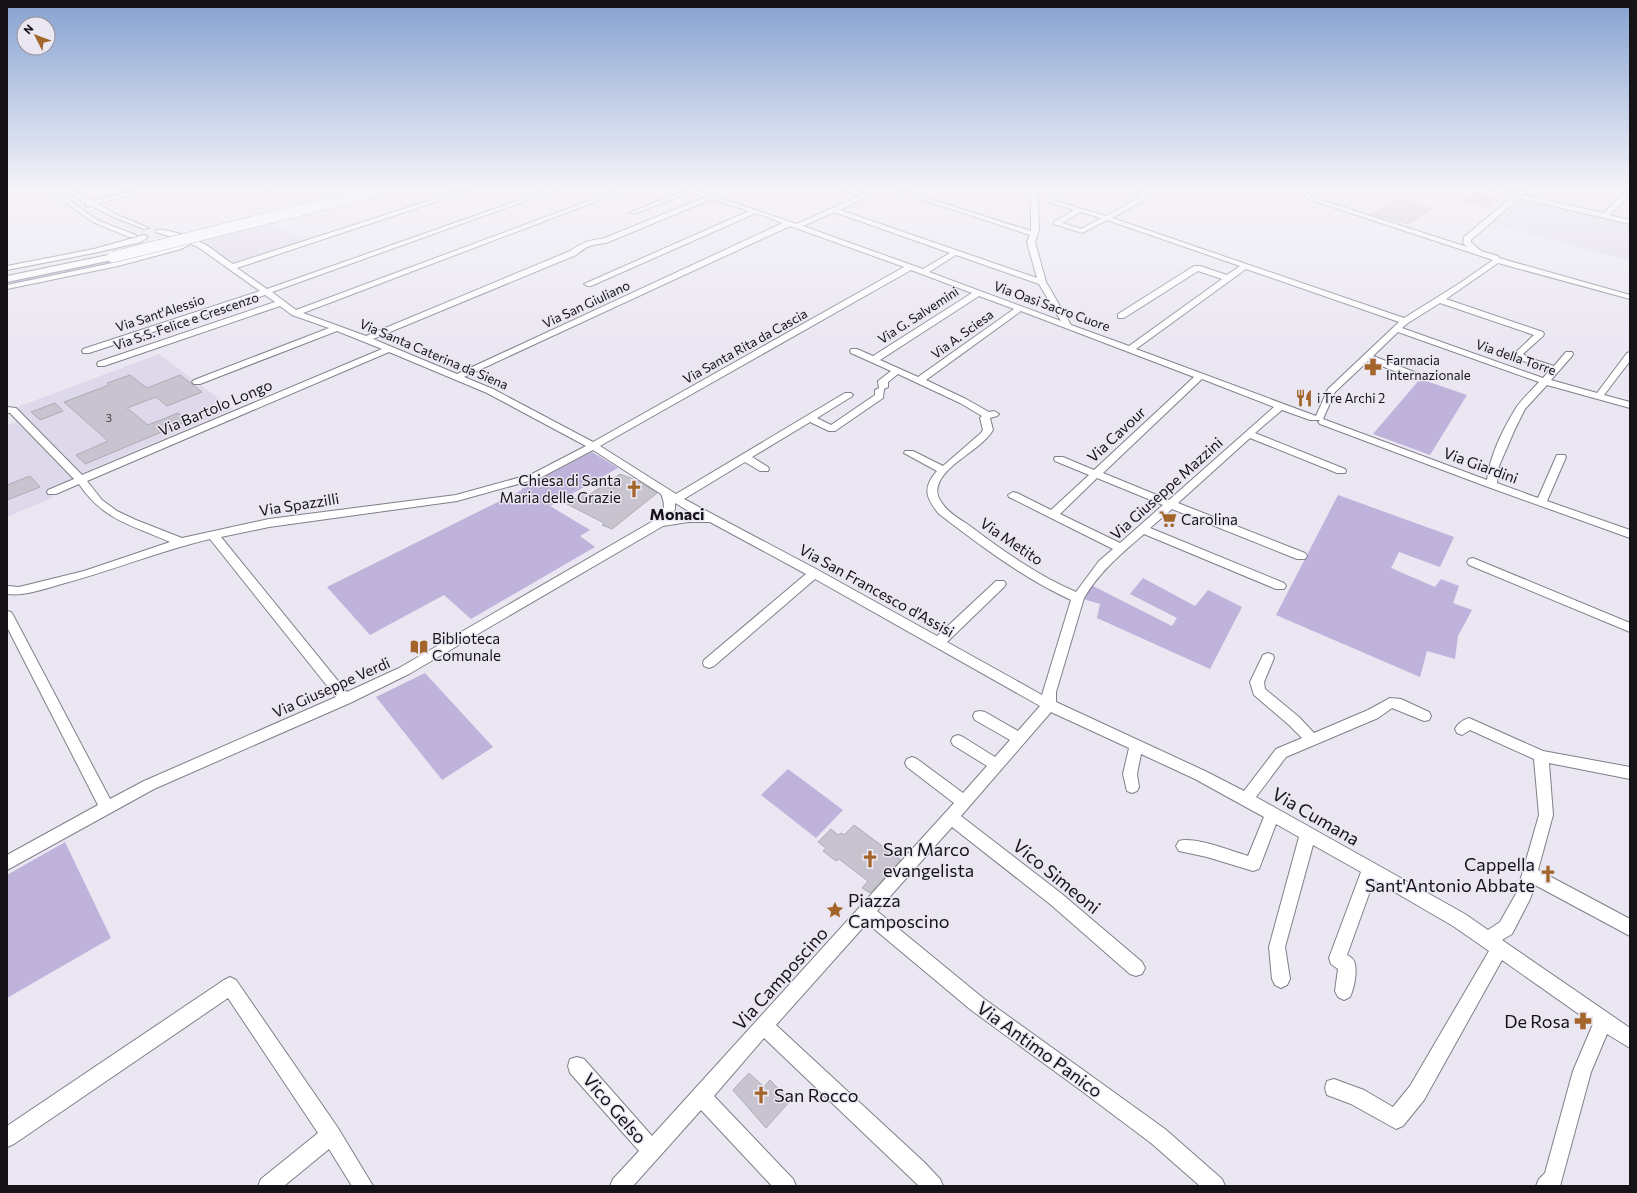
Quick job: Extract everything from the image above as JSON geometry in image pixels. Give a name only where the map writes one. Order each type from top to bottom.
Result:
[{"type":"highway","points":[[7,275],[112,255],[149,246]]},
{"type":"highway","points":[[7,279],[151,246]]},
{"type":"street","points":[[7,268],[115,246]]},
{"type":"street","points":[[7,286],[118,264],[181,246]]},
{"type":"street","name":"Via Santa Caterina da Siena","points":[[202,246],[295,313],[366,339],[490,391],[593,446],[687,506]]},
{"type":"street","points":[[232,267],[297,246]]},
{"type":"street","name":"Via Sant'Alessio","points":[[86,351],[265,292],[396,246]]},
{"type":"street","points":[[295,313],[475,246]]},
{"type":"street","points":[[366,339],[573,253],[583,246]]},
{"type":"street","points":[[588,284],[676,246]]},
{"type":"street","name":"Via San Giuliano","points":[[457,377],[748,246]]},
{"type":"street","name":"Via Oasi Sacro Cuore","points":[[851,246],[1201,375],[1280,406],[1319,419]]},
{"type":"street","points":[[938,246],[1042,282]]},
{"type":"street","points":[[1032,246],[1042,282],[1068,326]]},
{"type":"street","points":[[1187,246],[1405,321]]},
{"type":"street","points":[[1458,246],[1483,252]]},
{"type":"street","points":[[1474,246],[1494,261],[1630,297]]},
{"type":"street","points":[[1482,246],[1483,252]]},
{"type":"street","points":[[923,272],[956,252]]},
{"type":"street","points":[[1319,419],[1332,391],[1396,329],[1405,321],[1463,285],[1494,261]]},
{"type":"street","points":[[1130,349],[1245,266]]},
{"type":"street","name":"Via Santa Rita da Cascia","points":[[593,446],[910,267]]},
{"type":"street","points":[[1121,316],[1197,268],[1228,278]]},
{"type":"street","name":"Via G. Salvemini","points":[[873,360],[978,292]]},
{"type":"street","name":"Via della Torre","points":[[1440,300],[1540,334],[1518,354],[1523,358],[1550,366],[1554,370]]},
{"type":"street","name":"Via S.S. Felice e Crescenzo","points":[[101,364],[280,303]]},
{"type":"street","name":"Via A. Sciesa","points":[[919,381],[1020,308]]},
{"type":"street","points":[[197,382],[337,328]]},
{"type":"street","name":"Via della Torre","points":[[1396,329],[1544,381],[1630,405]]},
{"type":"street","name":"Via Bartolo Longo","points":[[52,492],[389,349]]},
{"type":"street","name":"Via Metito","points":[[854,352],[972,405],[990,415],[985,418],[988,430],[985,435],[937,475],[932,494],[935,504],[943,512],[1016,564],[1053,588],[1078,598]]},
{"type":"street","points":[[1492,485],[1494,466],[1510,429],[1522,408],[1569,354]]},
{"type":"street","points":[[1599,396],[1630,356]]},
{"type":"street","points":[[1367,357],[1419,377]]},
{"type":"street","points":[[810,418],[832,429],[880,396],[883,380],[897,371]]},
{"type":"street","name":"Via Cavour","points":[[1052,515],[1201,375]]},
{"type":"street","points":[[676,499],[848,395]]},
{"type":"street","name":"Via Giuseppe Mazzini","points":[[1078,598],[1085,586],[1103,564],[1280,406]]},
{"type":"street","points":[[7,410],[13,410],[81,480],[87,490],[104,508],[181,542]]},
{"type":"street","name":"Via Giardini","points":[[1319,419],[1492,485],[1630,534]]},
{"type":"street","points":[[1249,434],[1341,471]]},
{"type":"street","name":"Via Spazzilli","points":[[7,590],[19,591],[87,574],[181,542],[269,523],[457,498],[536,476],[593,446]]},
{"type":"street","points":[[909,453],[943,470]]},
{"type":"street","points":[[745,457],[764,469]]},
{"type":"street","points":[[1542,502],[1562,457]]},
{"type":"street","points":[[1059,458],[1300,556]]},
{"type":"street","points":[[666,492],[670,501],[667,520],[700,518],[715,521]]},
{"type":"street","points":[[1013,495],[1121,548]]},
{"type":"street","name":"Via Giuseppe Verdi","points":[[7,862],[149,785],[345,699],[404,671],[667,520],[685,514],[688,508],[687,506]]},
{"type":"street","name":"Via San Francesco d'Assisi","points":[[687,506],[814,573],[1049,705]]},
{"type":"street","points":[[1143,529],[1280,586]]},
{"type":"street","points":[[213,535],[345,699]]},
{"type":"street","points":[[1473,562],[1630,628]]},
{"type":"street","points":[[709,663],[814,573]]},
{"type":"street","points":[[939,642],[1000,584]]},
{"type":"street","points":[[1049,705],[1049,692],[1078,598]]},
{"type":"street","points":[[7,615],[107,808]]},
{"type":"street","points":[[1268,658],[1257,682],[1259,691],[1294,721],[1312,740]]},
{"type":"street","points":[[1246,799],[1281,754],[1372,714],[1390,703],[1396,703],[1424,716]]},
{"type":"street","name":"Via Camposcino","points":[[620,1186],[964,803],[1049,705]]},
{"type":"street","name":"Via Cumana","points":[[1049,705],[1200,775],[1246,799],[1370,869],[1458,920],[1630,1039]]},
{"type":"street","points":[[980,716],[1020,739]]},
{"type":"street","points":[[1462,729],[1470,723],[1541,756],[1630,773]]},
{"type":"street","points":[[958,741],[997,765]]},
{"type":"street","points":[[1132,787],[1130,774],[1136,746]]},
{"type":"street","points":[[1334,1088],[1357,1098],[1396,1119],[1417,1094],[1494,945],[1506,928],[1524,894],[1546,815],[1541,756]]},
{"type":"street","points":[[912,763],[964,803]]},
{"type":"street","points":[[1184,846],[1207,850],[1252,864],[1272,814]]},
{"type":"street","name":"Vico Simeoni","points":[[951,817],[1056,899],[1136,968]]},
{"type":"street","points":[[1281,979],[1277,948],[1308,834]]},
{"type":"street","points":[[1344,991],[1347,965],[1336,958],[1370,869]]},
{"type":"street","points":[[1530,874],[1630,928]]},
{"type":"street","name":"Via Antimo Panico","points":[[866,912],[977,1004],[1086,1082],[1158,1136],[1215,1186]]},
{"type":"street","points":[[7,1137],[230,986],[332,1135],[363,1186]]},
{"type":"street","points":[[1546,1186],[1553,1179],[1582,1071],[1604,1021]]},
{"type":"street","points":[[764,1026],[908,1160],[932,1186]]},
{"type":"street","name":"Vico Gelso","points":[[577,1066],[652,1151]]},
{"type":"street","points":[[701,1096],[786,1186]]},
{"type":"street","points":[[268,1186],[332,1135]]},
{"type":"shaded area","points":[[171,246],[117,262],[7,285],[7,281]]},
{"type":"shaded area","points":[[210,246],[293,246],[236,264]]},
{"type":"shaded area","points":[[1575,246],[1630,246],[1630,257],[1628,260]]},
{"type":"shaded area","points":[[159,354],[233,409],[73,477],[74,481],[47,492],[54,497],[7,517],[7,425],[17,422],[7,411]]},
{"type":"shaded area","points":[[1420,379],[1467,395],[1430,455],[1373,434]]},
{"type":"shaded area","points":[[592,452],[618,468],[550,506],[590,530],[580,536],[595,547],[471,619],[444,595],[370,635],[327,587],[522,490],[521,489]]},
{"type":"shaded area","points":[[1338,495],[1454,537],[1440,567],[1399,552],[1391,568],[1435,587],[1441,579],[1459,586],[1453,603],[1472,610],[1458,636],[1455,659],[1427,651],[1420,677],[1276,615]]},
{"type":"shaded area","points":[[1143,578],[1195,606],[1208,590],[1242,607],[1210,669],[1097,618],[1100,604],[1083,599],[1091,585],[1172,626],[1177,618],[1130,594]]},
{"type":"shaded area","points":[[425,673],[493,747],[442,780],[376,697]]},
{"type":"shaded area","points":[[788,769],[843,810],[816,838],[761,795]]},
{"type":"shaded area","points":[[65,842],[111,938],[7,998],[7,875]]},
{"type":"building","points":[[130,375],[147,388],[180,375],[202,392],[167,406],[156,397],[127,408],[148,425],[178,413],[188,421],[85,464],[76,455],[108,441],[64,402],[109,385],[107,383]]},
{"type":"building","points":[[55,403],[63,411],[40,420],[31,412]]},
{"type":"building","points":[[620,474],[638,481],[657,493],[612,529],[602,525],[604,523],[567,504],[584,493],[589,495]]},
{"type":"building","points":[[30,476],[40,487],[7,500],[7,485]]},
{"type":"building","name":"San Marco evangelista","points":[[854,825],[901,860],[870,893],[862,888],[868,881],[839,859],[836,861],[823,851],[826,848],[818,842],[831,829],[838,835],[841,833],[844,835]]},
{"type":"building","name":"San Rocco","points":[[749,1073],[764,1087],[770,1080],[790,1101],[766,1128],[733,1090]]},
{"type":"place","name":"Farmacia Internazionale","points":[[1373,367]]},
{"type":"place","name":"i Tre Archi 2","points":[[1304,398]]},
{"type":"place","name":"Chiesa di Santa Maria delle Grazie","points":[[634,489]]},
{"type":"place","name":"Carolina","points":[[1168,519]]},
{"type":"place","name":"Biblioteca Comunale","points":[[419,647]]},
{"type":"place","name":"San Marco evangelista","points":[[870,859]]},
{"type":"place","name":"Cappella Sant'Antonio Abbate","points":[[1548,874]]},
{"type":"place","name":"Piazza Camposcino","points":[[835,910]]},
{"type":"place","name":"De Rosa","points":[[1583,1021]]},
{"type":"place","name":"San Rocco","points":[[761,1095]]},
{"type":"district","name":"Monaci","points":[[677,513]]}]
